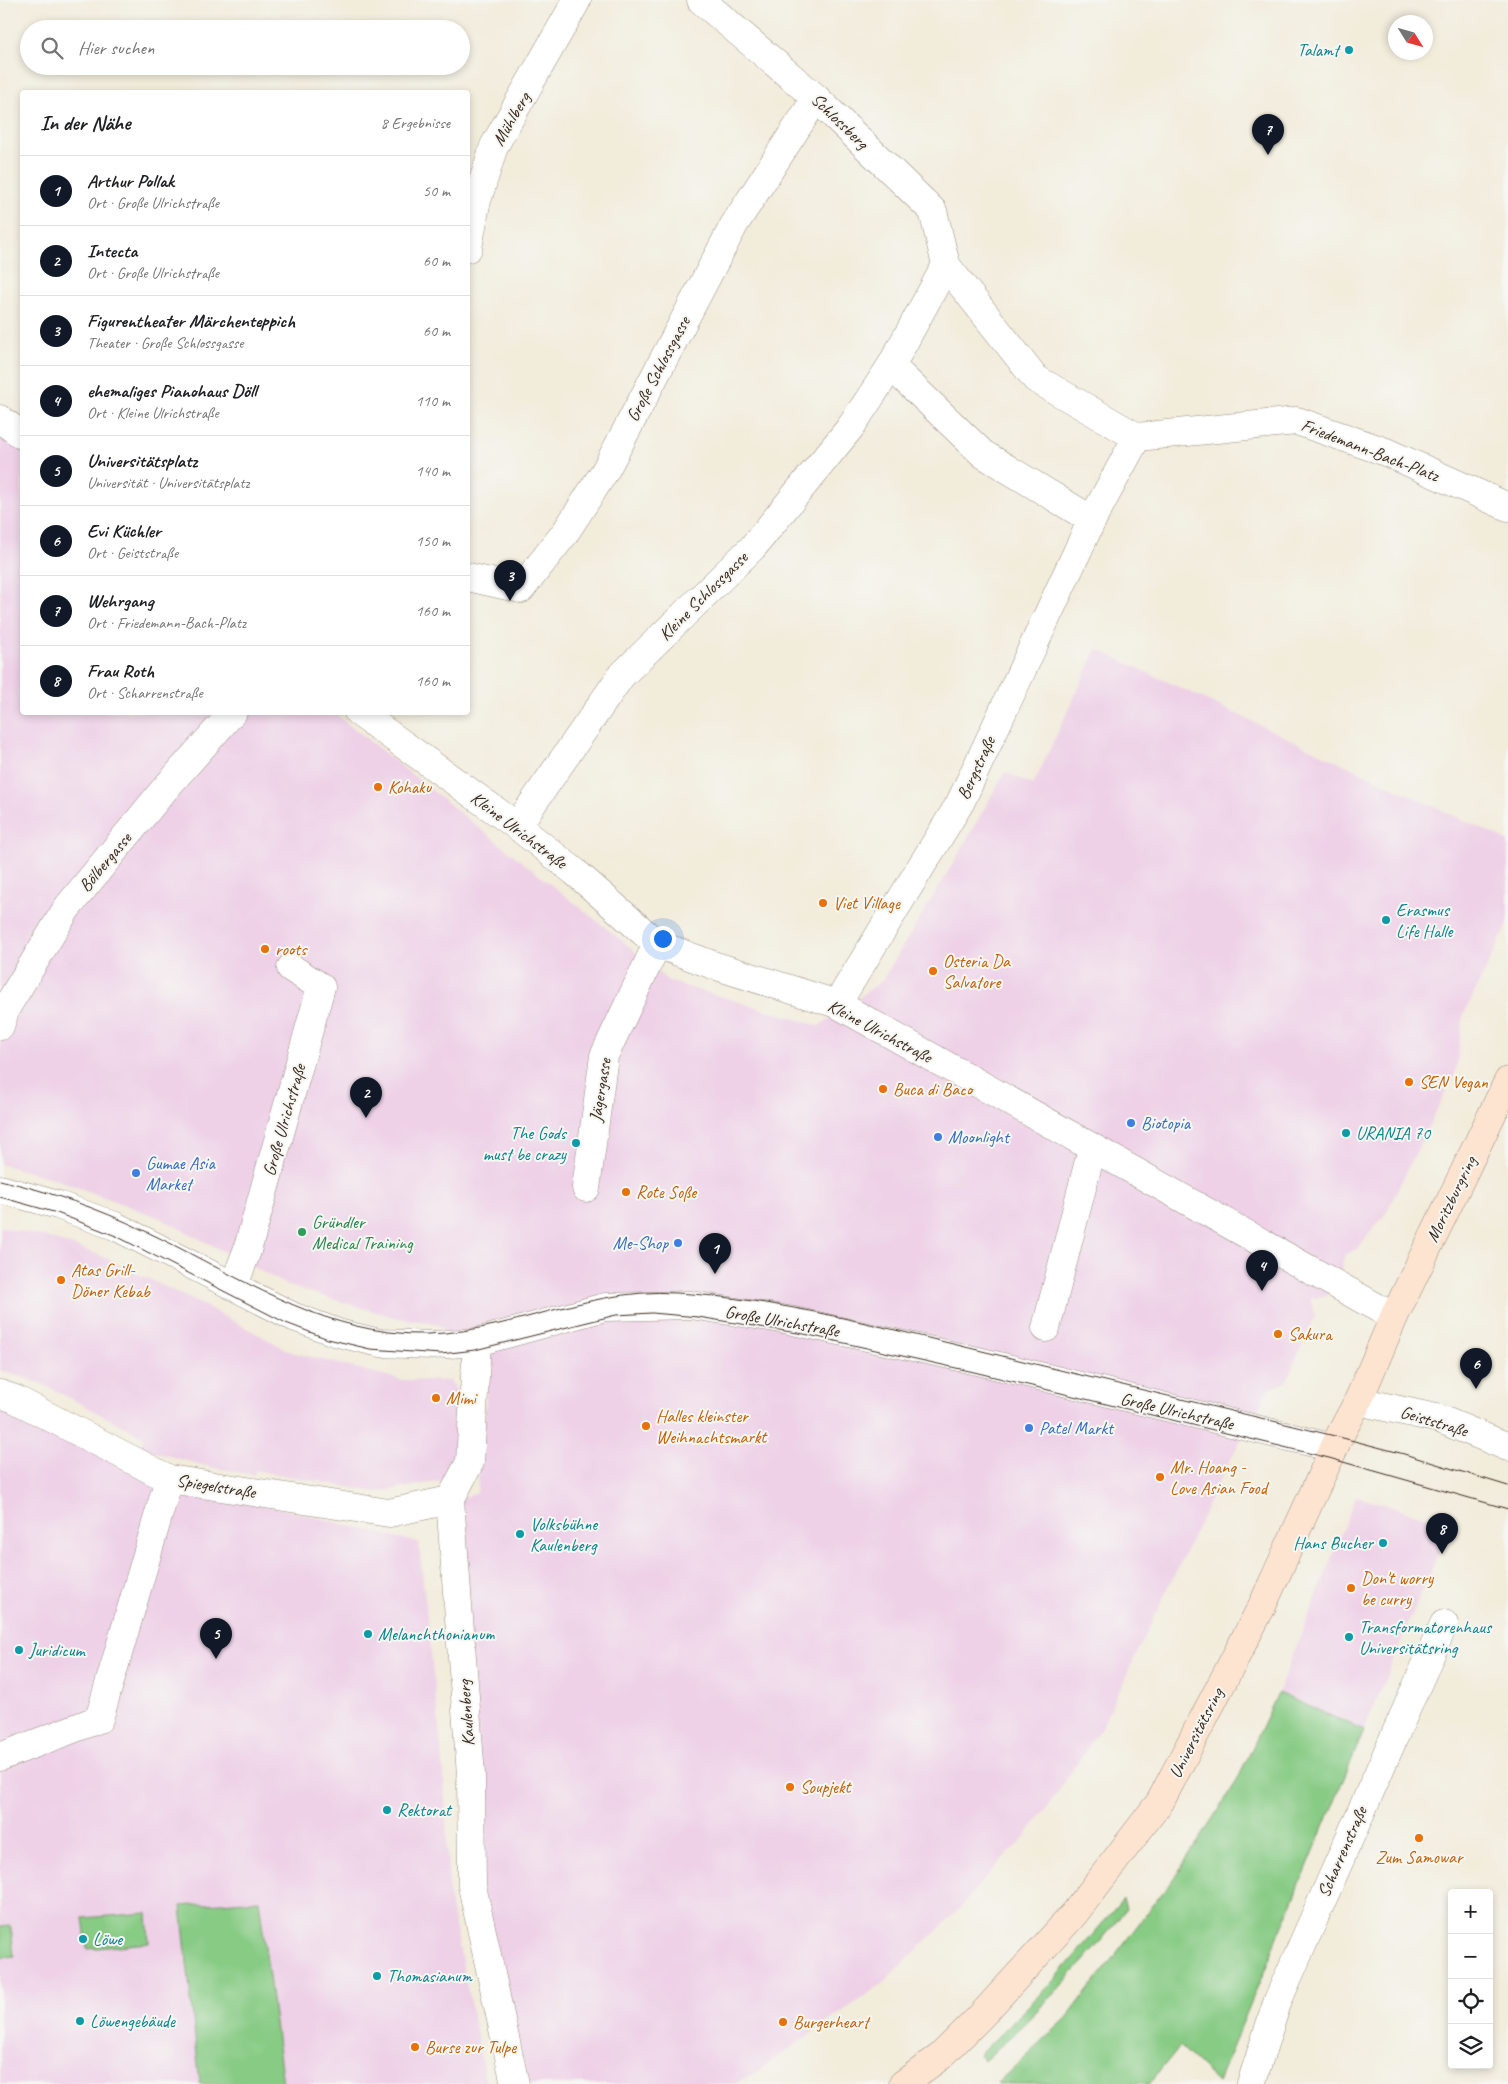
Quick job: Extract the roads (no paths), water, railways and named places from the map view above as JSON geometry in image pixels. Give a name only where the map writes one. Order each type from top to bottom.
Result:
[{"type":"street","name":"Mühlberg","points":[[470,237],[476,204],[494,146],[577,0]]},
{"type":"street","name":"Schlossberg","points":[[701,0],[816,98],[933,211],[946,265]]},
{"type":"street","name":"Große Schlossgasse","points":[[470,577],[521,589],[565,533],[605,470],[734,225],[816,98]]},
{"type":"street","points":[[946,265],[1036,379],[1137,436],[1092,520],[983,454],[891,366],[946,265]]},
{"type":"street","name":"Kleine Schlossgasse","points":[[517,826],[621,676],[752,547],[850,428],[891,366]]},
{"type":"street","points":[[0,419],[20,434]]},
{"type":"street","name":"Friedemann-Bach-Platz","points":[[1137,436],[1297,421],[1386,452],[1508,507]]},
{"type":"street","name":"Bergstraße","points":[[837,1004],[960,803],[1092,520]]},
{"type":"street","name":"Bölbergasse","points":[[0,1026],[6,1008],[67,908],[163,791],[230,715]]},
{"type":"street","name":"Kleine Ulrichstraße","points":[[362,715],[517,826],[575,872],[658,944],[837,1004],[1394,1317]]},
{"type":"street","name":"Jägergasse","points":[[586,1188],[604,1056],[658,944]]},
{"type":"street","name":"Große Ulrichstraße","points":[[234,1286],[247,1251],[321,987],[291,968]]},
{"type":"street","name":"Moritzburgring","points":[[1394,1317],[1508,1081]]},
{"type":"street","points":[[1046,1328],[1092,1149]]},
{"type":"street","name":"Große Ulrichstraße","points":[[0,1189],[58,1205],[115,1226],[294,1317],[338,1333],[380,1342],[433,1345],[477,1342],[604,1307],[691,1304],[789,1320],[959,1357],[1334,1448]]},
{"type":"street","name":"Universitätsring","points":[[903,2084],[942,2056],[1074,1914],[1160,1802],[1262,1606],[1334,1448],[1358,1401],[1394,1317]]},
{"type":"street","points":[[450,1500],[470,1462],[477,1342]]},
{"type":"street","name":"Spiegelstraße","points":[[0,1394],[15,1399],[169,1479],[389,1513],[450,1500]]},
{"type":"street","name":"Geiststraße","points":[[1358,1401],[1440,1419],[1508,1447]]},
{"type":"street","points":[[0,1757],[99,1719],[169,1479]]},
{"type":"street","name":"Kaulenberg","points":[[450,1500],[471,1775],[472,1886],[515,2084]]},
{"type":"street","name":"Scharrenstraße","points":[[1251,2084],[1278,2000],[1444,1624]]},
{"type":"tram line","points":[[0,1180],[55,1195],[110,1215],[294,1305],[324,1317],[356,1326],[389,1332],[427,1334],[463,1331],[604,1298],[640,1293],[677,1293],[755,1301],[871,1324],[1339,1437],[1404,1454],[1508,1486]]},
{"type":"tram line","points":[[0,1197],[57,1213],[116,1236],[286,1323],[328,1339],[370,1349],[441,1354],[475,1350],[616,1315],[652,1313],[698,1317],[804,1334],[974,1372],[1329,1458],[1508,1509]]},
{"type":"place","name":"Talamt","points":[[1349,50]]},
{"type":"place","name":"Wehrgang","points":[[1268,155]]},
{"type":"place","name":"Figurentheater Märchenteppich","points":[[510,601]]},
{"type":"place","name":"Kohaku","points":[[378,787]]},
{"type":"place","name":"Viet Village","points":[[823,903]]},
{"type":"place","name":"Erasmus Life Halle","points":[[1386,920]]},
{"type":"place","name":"roots","points":[[265,949]]},
{"type":"place","name":"Osteria Da Salvatore","points":[[933,971]]},
{"type":"place","name":"SEN Vegan","points":[[1409,1082]]},
{"type":"place","name":"Buca di Baco","points":[[883,1089]]},
{"type":"place","name":"Intecta","points":[[366,1118]]},
{"type":"place","name":"Biotopia","points":[[1131,1123]]},
{"type":"place","name":"URANIA 70","points":[[1346,1133]]},
{"type":"place","name":"Moonlight","points":[[938,1137]]},
{"type":"place","name":"The Gods must be crazy","points":[[576,1143]]},
{"type":"place","name":"Gumae Asia Market","points":[[136,1173]]},
{"type":"place","name":"Rote Soße","points":[[626,1192]]},
{"type":"place","name":"Gründler Medical Training","points":[[302,1232]]},
{"type":"place","name":"Me-Shop","points":[[678,1243]]},
{"type":"place","name":"Arthur Pollak","points":[[715,1274]]},
{"type":"place","name":"Atas Grill- Döner Kebab","points":[[61,1280]]},
{"type":"place","name":"ehemaliges Pianohaus Döll","points":[[1262,1291]]},
{"type":"place","name":"Sakura","points":[[1278,1334]]},
{"type":"place","name":"Evi Küchler","points":[[1476,1389]]},
{"type":"place","name":"Mimi","points":[[436,1398]]},
{"type":"place","name":"Halles kleinster Weihnachtsmarkt","points":[[646,1426]]},
{"type":"place","name":"Patel Markt","points":[[1029,1428]]},
{"type":"place","name":"Mr. Hoang - Love Asian Food","points":[[1160,1477]]},
{"type":"place","name":"Volksbühne Kaulenberg","points":[[520,1534]]},
{"type":"place","name":"Hans Bucher","points":[[1383,1543]]},
{"type":"place","name":"Frau Roth","points":[[1442,1554]]},
{"type":"place","name":"Don't worry be curry","points":[[1351,1588]]},
{"type":"place","name":"Melanchthonianum","points":[[368,1634]]},
{"type":"place","name":"Transformatorenhaus Universitätsring","points":[[1349,1637]]},
{"type":"place","name":"Juridicum","points":[[19,1650]]},
{"type":"place","name":"Universitätsplatz","points":[[216,1659]]},
{"type":"place","name":"Soupjekt","points":[[790,1787]]},
{"type":"place","name":"Rektorat","points":[[387,1810]]},
{"type":"place","name":"Zum Samowar","points":[[1419,1838]]},
{"type":"place","name":"Löwe","points":[[83,1939]]},
{"type":"place","name":"Thomasianum","points":[[377,1976]]},
{"type":"place","name":"Löwengebäude","points":[[80,2021]]},
{"type":"place","name":"Burgerheart","points":[[783,2022]]},
{"type":"place","name":"Burse zur Tulpe","points":[[415,2047]]}]
